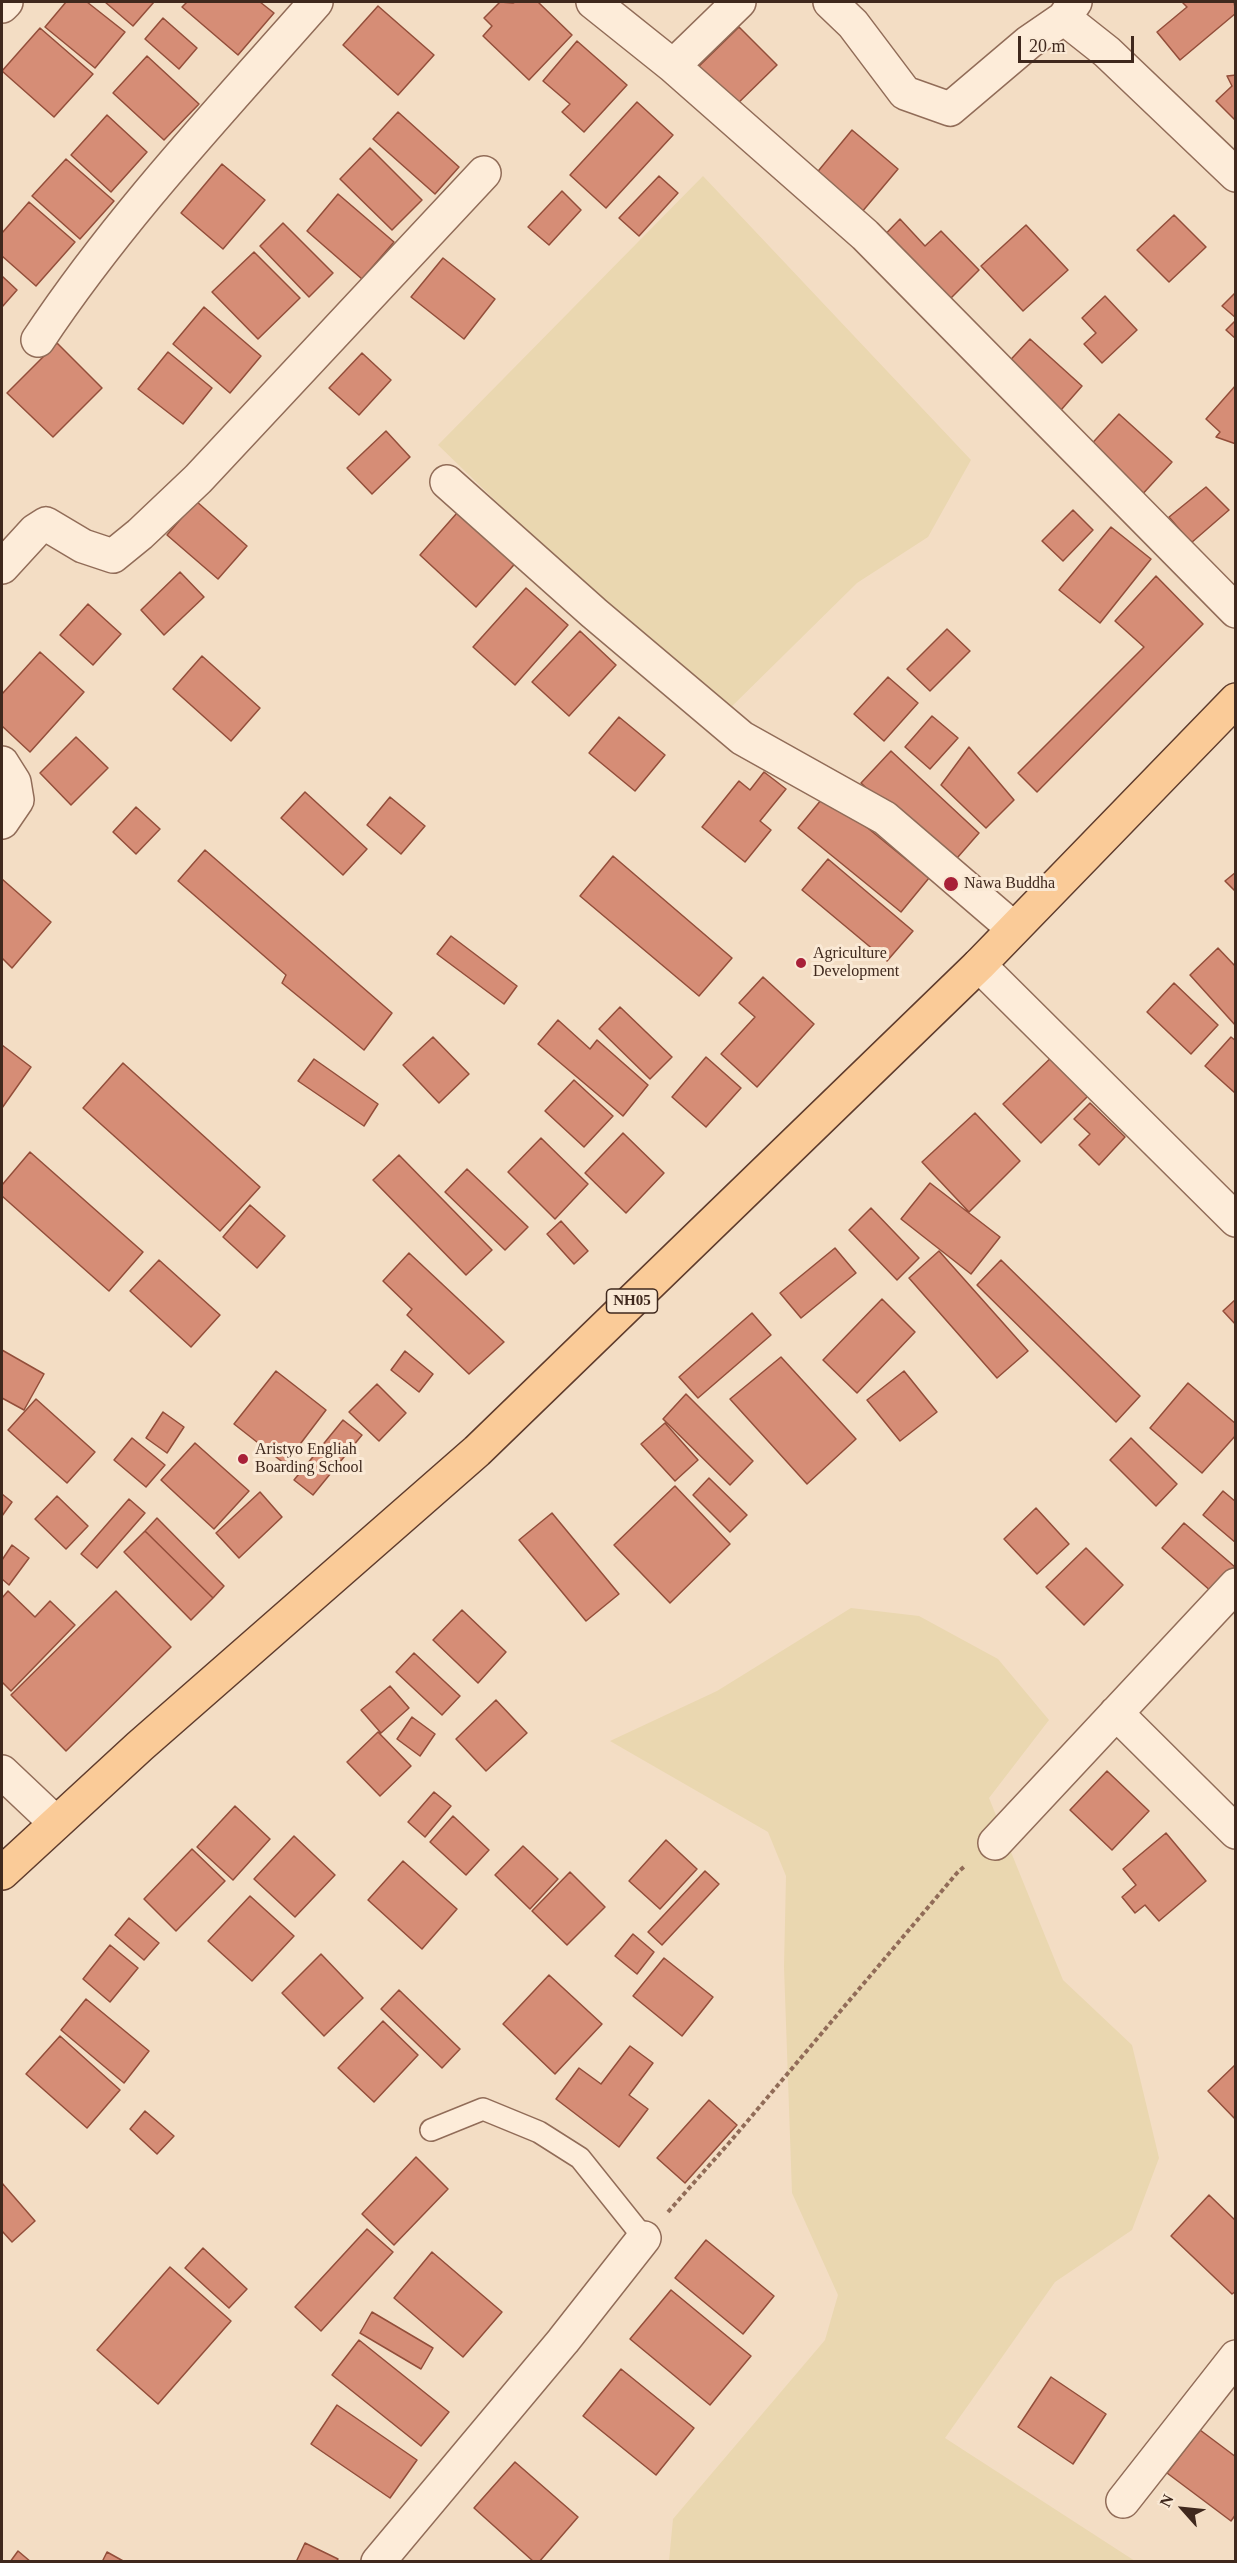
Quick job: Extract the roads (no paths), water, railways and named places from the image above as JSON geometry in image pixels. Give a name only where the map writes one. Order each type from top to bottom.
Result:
[{"type":"main road","name":"NH05","points":[[2,1873],[140,1746],[477,1451],[979,964],[1236,700]]},
{"type":"street","points":[[2,6],[6,2]]},
{"type":"street","points":[[38,340],[65,299],[160,179],[316,2]]},
{"type":"street","points":[[593,2],[673,66],[865,235],[1236,611]]},
{"type":"street","points":[[673,66],[739,2]]},
{"type":"street","points":[[830,2],[852,24],[905,93],[950,109],[1070,10],[1107,52],[1230,173],[1236,175]]},
{"type":"street","points":[[2,567],[35,531],[46,525],[83,546],[113,556],[140,534],[198,479],[484,174]]},
{"type":"street","points":[[447,482],[594,613],[742,738],[885,818],[1012,928]]},
{"type":"street","points":[[2,763],[14,782],[17,800],[2,822]]},
{"type":"street","points":[[979,964],[1236,1220]]},
{"type":"street","points":[[995,1843],[1236,1585]]},
{"type":"street","points":[[1116,1713],[1236,1832]]},
{"type":"street","points":[[2,1772],[56,1823]]},
{"type":"street","points":[[378,2562],[563,2341],[645,2238]]},
{"type":"street","points":[[1123,2501],[1236,2357]]},
{"type":"lane","points":[[431,2130],[483,2109],[539,2132],[580,2158],[645,2238]]},
{"type":"place","name":"Nawa Buddha","points":[[951,884]]},
{"type":"place","name":"Agriculture Development","points":[[801,963]]},
{"type":"place","name":"Aristyo Engliah Boarding School","points":[[243,1459]]}]
